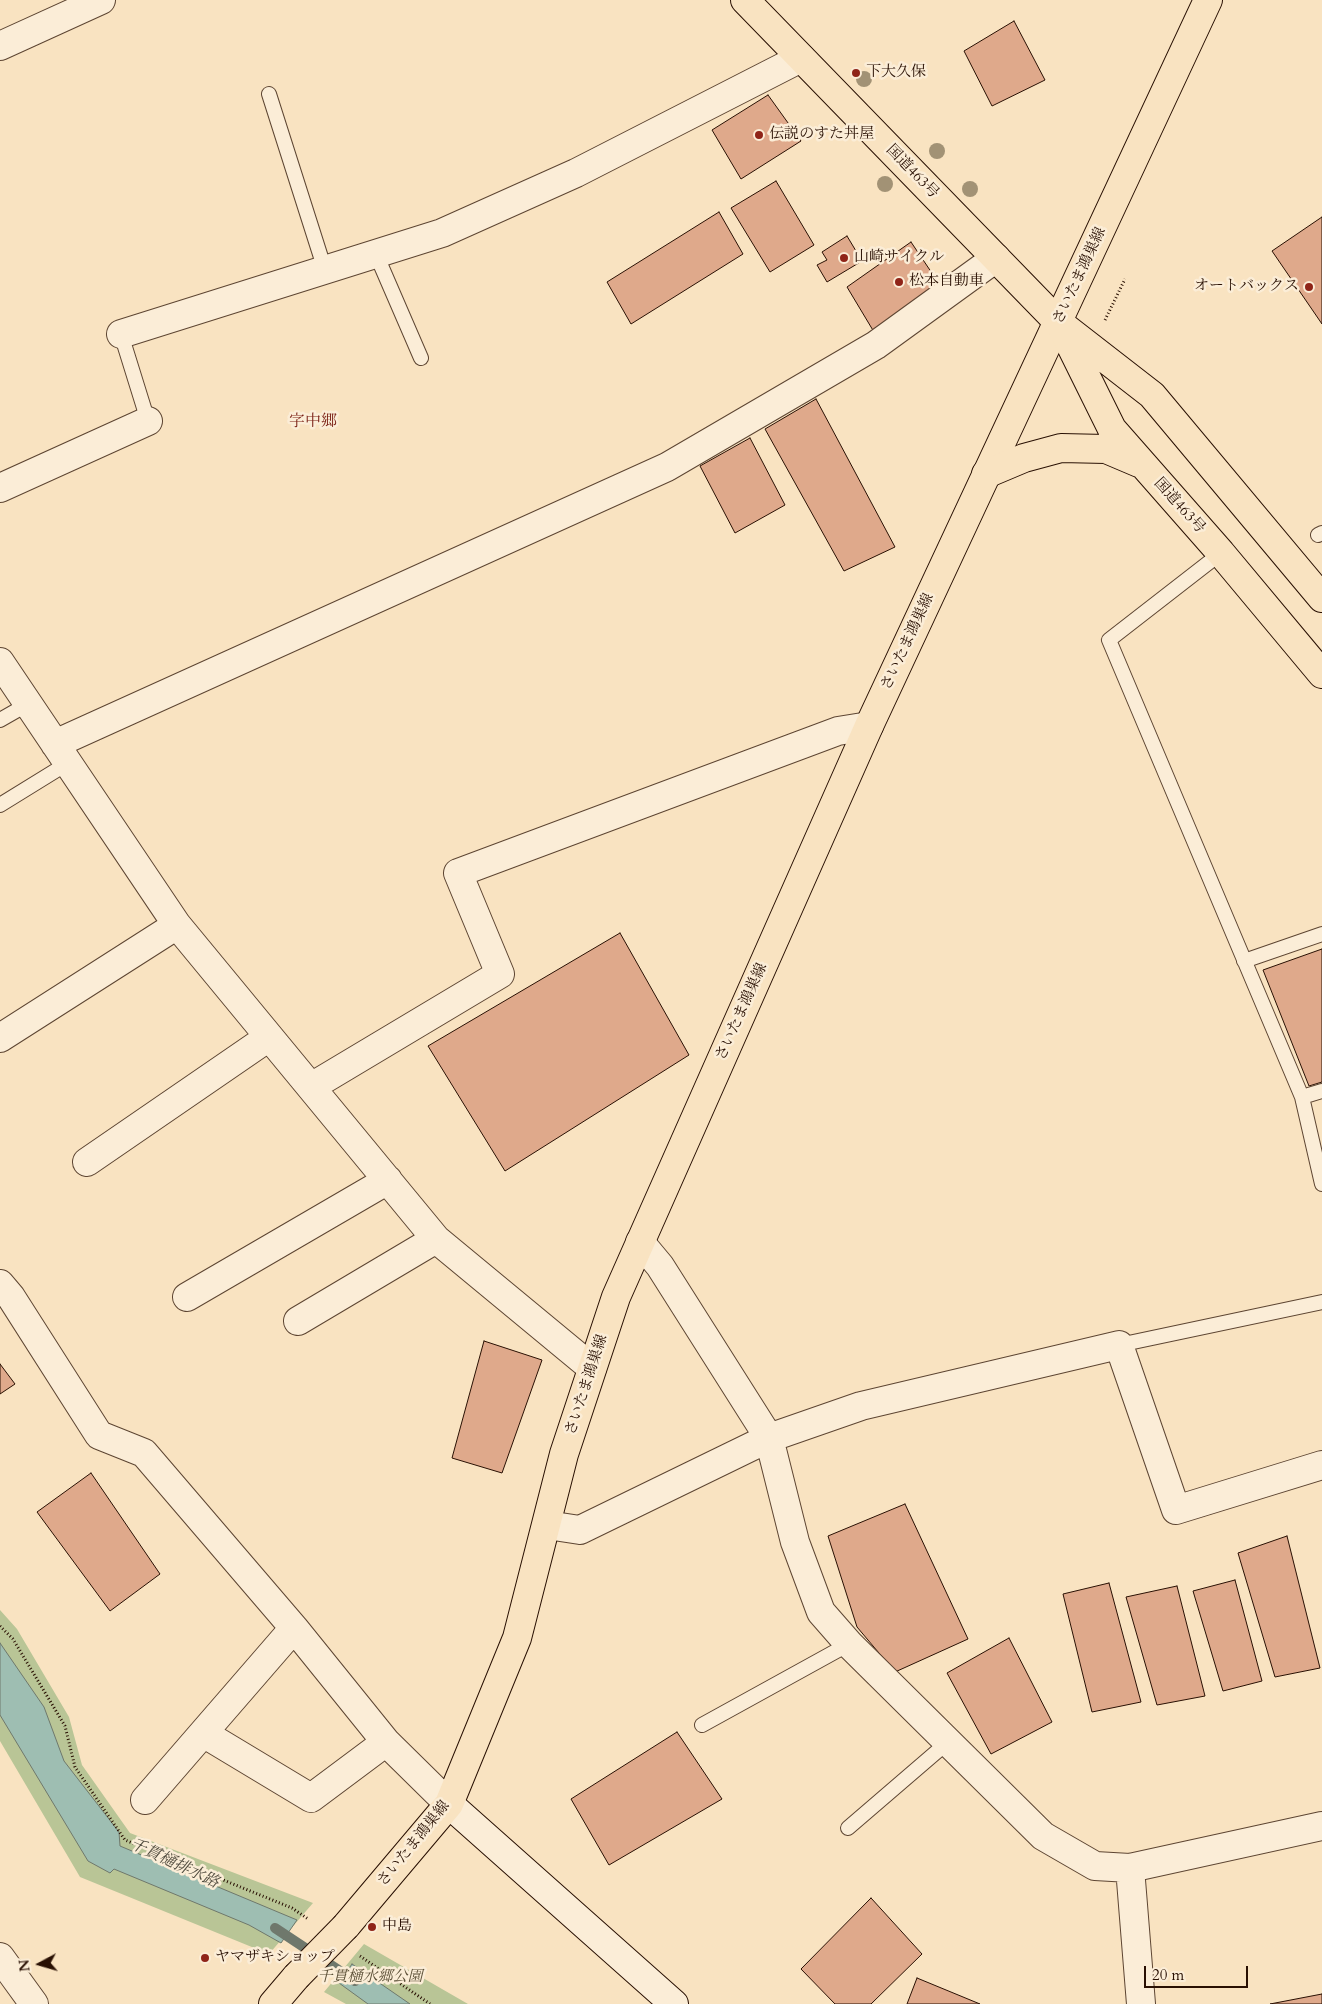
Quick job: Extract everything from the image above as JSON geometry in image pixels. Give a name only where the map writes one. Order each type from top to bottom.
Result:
[{"type":"main road","name":"国道463号","points":[[745,0],[1058,322],[1152,395],[1322,598]]},
{"type":"main road","name":"さいたま鴻巣線","points":[[273,2004],[296,1976],[346,1926],[449,1804],[517,1638],[564,1454],[616,1297],[869,726],[1208,0]]},
{"type":"main road","name":"国道463号","points":[[1058,322],[1112,429],[1221,553],[1322,674]]},
{"type":"main road","points":[[986,474],[1024,458],[1061,448],[1106,449],[1143,465]]},
{"type":"street","points":[[0,46],[101,0]]},
{"type":"street","points":[[121,334],[442,233],[576,173],[801,58]]},
{"type":"street","points":[[62,754],[667,467],[876,345],[996,258]]},
{"type":"street","points":[[0,488],[148,421]]},
{"type":"street","points":[[0,662],[177,925],[436,1238],[592,1368]]},
{"type":"street","points":[[311,1087],[500,974],[458,873],[838,731],[869,726]]},
{"type":"street","points":[[0,1038],[177,925]]},
{"type":"street","points":[[87,1162],[270,1037]]},
{"type":"street","points":[[187,1297],[388,1180]]},
{"type":"street","points":[[298,1321],[436,1238]]},
{"type":"street","points":[[640,1242],[660,1266],[769,1438],[795,1542],[821,1612],[849,1644],[1043,1836],[1095,1866],[1130,1868],[1322,1826]]},
{"type":"street","points":[[0,1284],[100,1435],[144,1453],[294,1628],[386,1742],[449,1804],[674,2004]]},
{"type":"street","points":[[547,1525],[580,1530],[769,1438],[861,1406],[1119,1345],[1176,1510],[1322,1465]]},
{"type":"street","points":[[145,1800],[294,1628]]},
{"type":"street","points":[[203,1733],[311,1798],[386,1742]]},
{"type":"street","points":[[1130,1868],[1141,2004]]},
{"type":"street","points":[[0,1958],[34,2004]]},
{"type":"lane","points":[[269,94],[324,270]]},
{"type":"lane","points":[[376,254],[421,358]]},
{"type":"lane","points":[[121,334],[148,421]]},
{"type":"lane","points":[[1221,553],[1109,640],[1302,1097],[1322,1184]]},
{"type":"lane","points":[[0,720],[28,704]]},
{"type":"lane","points":[[0,805],[62,754]]},
{"type":"lane","points":[[1244,961],[1322,934]]},
{"type":"lane","points":[[1302,1097],[1322,1091]]},
{"type":"lane","points":[[1119,1345],[1322,1302]]},
{"type":"lane","points":[[702,1725],[849,1644]]},
{"type":"lane","points":[[848,1828],[948,1742]]},
{"type":"path","points":[[0,1626],[13,1640],[65,1726],[76,1766],[124,1840],[292,1908],[316,1925]]},
{"type":"path","points":[[356,1953],[430,2004]]},
{"type":"green space","points":[[0,1610],[17,1629],[69,1717],[82,1765],[130,1833],[313,1903],[269,1954],[80,1877],[0,1741]]},
{"type":"green space","name":"千貫樋水郷公園","points":[[364,1944],[468,2004],[346,2004],[324,1992]]},
{"type":"shaded area","points":[[0,1643],[44,1707],[64,1761],[119,1832],[120,1846],[297,1920],[281,1943],[249,1925],[114,1869],[110,1873],[88,1861],[0,1715]]},
{"type":"shaded area","points":[[352,1964],[410,2004],[368,2004],[339,1983]]},
{"type":"building","points":[[1014,21],[1045,80],[992,106],[964,51]]},
{"type":"building","points":[[768,95],[801,141],[741,179],[712,130]]},
{"type":"building","points":[[776,181],[814,245],[770,272],[731,208]]},
{"type":"building","points":[[719,212],[743,254],[631,324],[607,282]]},
{"type":"building","name":"オートバックス","points":[[1322,217],[1322,324],[1272,251]]},
{"type":"building","points":[[847,236],[862,261],[827,282],[817,265],[827,260],[822,252]]},
{"type":"building","points":[[911,242],[940,285],[874,332],[847,287]]},
{"type":"building","points":[[816,399],[895,547],[844,571],[765,429]]},
{"type":"building","points":[[750,438],[785,505],[735,533],[700,466]]},
{"type":"building","points":[[620,933],[689,1055],[505,1171],[428,1046]]},
{"type":"building","points":[[1322,949],[1322,1082],[1309,1086],[1263,970]]},
{"type":"building","points":[[484,1341],[542,1360],[502,1473],[452,1458]]},
{"type":"building","points":[[0,1364],[15,1384],[0,1394]]},
{"type":"building","points":[[91,1473],[160,1574],[110,1611],[37,1512]]},
{"type":"building","points":[[905,1504],[968,1639],[895,1672],[857,1627],[828,1536]]},
{"type":"building","points":[[1287,1536],[1320,1668],[1275,1677],[1238,1553]]},
{"type":"building","points":[[1235,1580],[1262,1681],[1223,1691],[1193,1591]]},
{"type":"building","points":[[1109,1583],[1141,1702],[1092,1712],[1063,1594]]},
{"type":"building","points":[[1177,1586],[1205,1696],[1157,1705],[1126,1597]]},
{"type":"building","points":[[1009,1638],[1052,1722],[991,1754],[947,1673]]},
{"type":"building","points":[[677,1732],[722,1799],[609,1865],[571,1799]]},
{"type":"building","points":[[871,1898],[922,1954],[871,2004],[835,2004],[801,1969]]},
{"type":"building","points":[[917,1978],[980,2004],[907,2004]]},
{"type":"building","points":[[1322,1994],[1322,2004],[1270,2004]]},
{"type":"waterway","name":"千貫樋排水路","points":[[275,1928],[355,1981]]},
{"type":"place","name":"下大久保","points":[[856,73]]},
{"type":"place","name":"伝説のすた丼屋","points":[[759,135]]},
{"type":"place","name":"山崎サイクル","points":[[844,258]]},
{"type":"place","name":"松本自動車","points":[[899,282]]},
{"type":"place","name":"オートバックス","points":[[1309,287]]},
{"type":"place","name":"中島","points":[[372,1927]]},
{"type":"place","name":"ヤマザキショップ","points":[[205,1958]]},
{"type":"district","name":"字中郷","points":[[313,422]]}]
